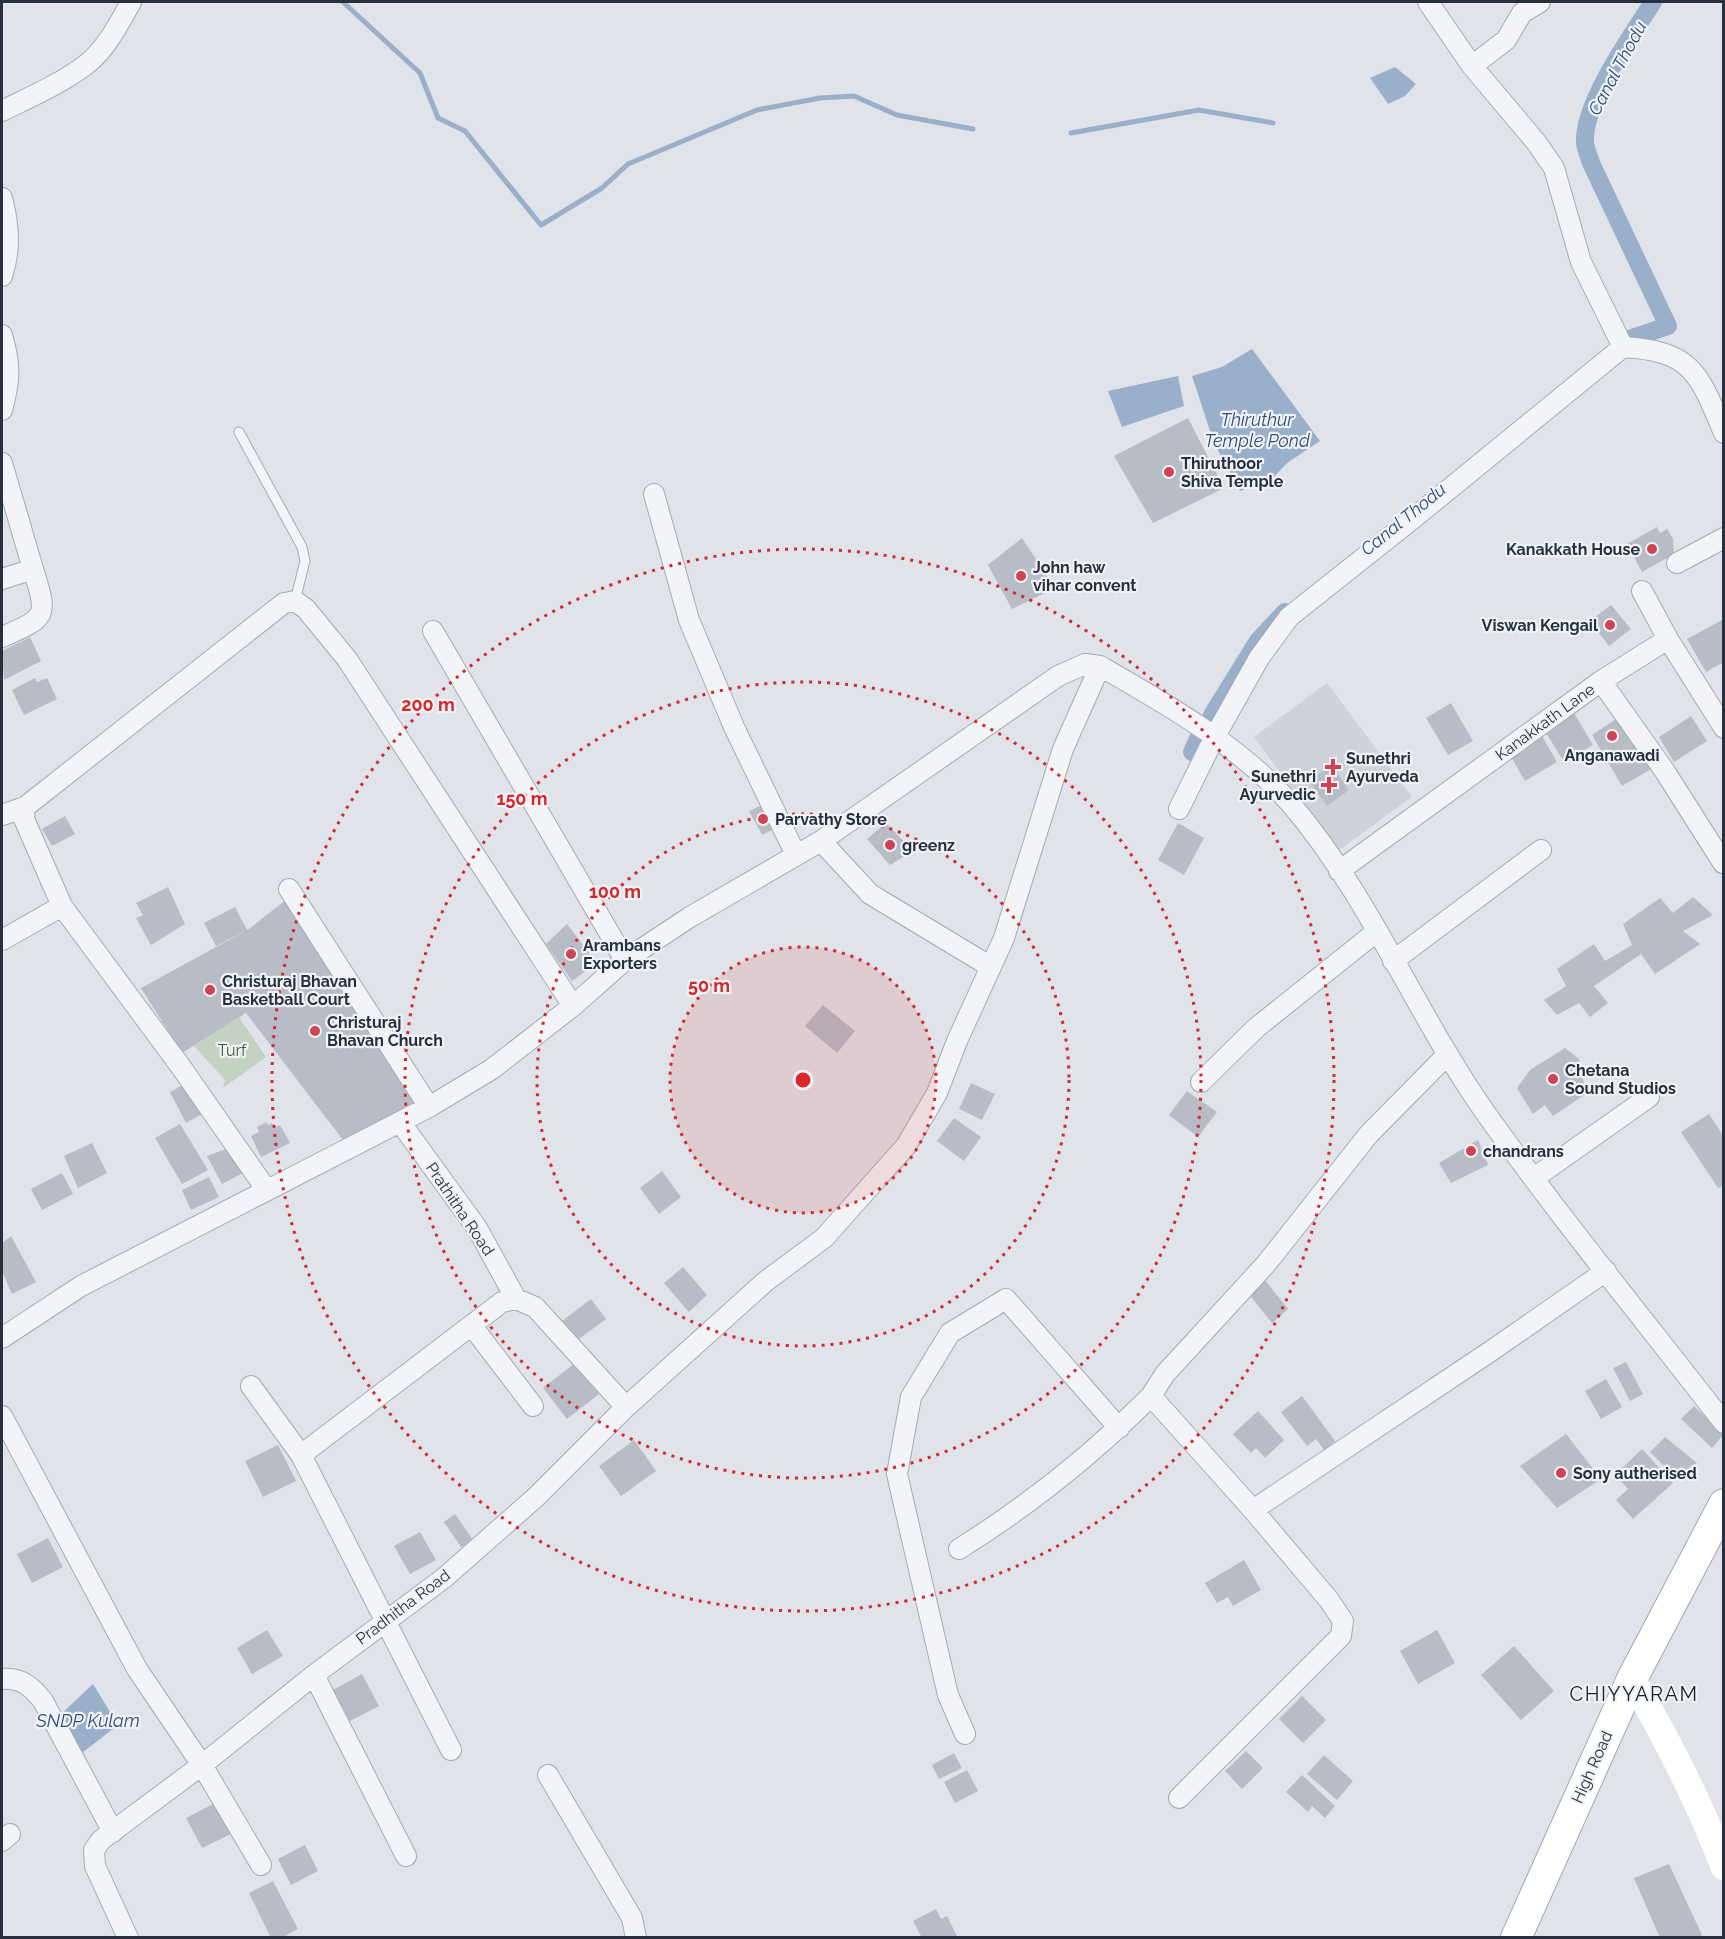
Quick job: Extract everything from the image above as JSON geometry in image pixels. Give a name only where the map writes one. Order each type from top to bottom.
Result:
[{"type":"main road","name":"High Road","points":[[1516,1938],[1632,1678],[1724,1504]]},
{"type":"main road","points":[[1632,1678],[1718,1830],[1724,1868]]},
{"type":"street","points":[[2,111],[37,94],[89,63],[117,27],[131,2]]},
{"type":"street","points":[[1428,2],[1472,66],[1536,142],[1554,168],[1581,262],[1623,346]]},
{"type":"street","points":[[1472,66],[1506,39],[1522,13],[1540,2]]},
{"type":"street","points":[[2,198],[7,217],[8,257],[2,276]]},
{"type":"street","points":[[2,335],[9,358],[9,386],[2,410]]},
{"type":"street","points":[[1179,809],[1214,738],[1259,658],[1289,617],[1623,346],[1660,351],[1687,365],[1701,381],[1724,433]]},
{"type":"street","points":[[2,463],[44,602],[42,615],[33,624],[2,637]]},
{"type":"street","points":[[654,494],[689,620],[734,727],[796,855]]},
{"type":"street","points":[[1677,563],[1724,538]]},
{"type":"street","points":[[2,579],[33,569]]},
{"type":"street","points":[[1642,591],[1668,639],[1724,728]]},
{"type":"street","points":[[2,815],[25,807],[284,603],[295,602],[306,609],[347,659],[573,1006]]},
{"type":"street","points":[[433,631],[625,960]]},
{"type":"street","name":"Kanakkath Lane","points":[[1339,871],[1601,681],[1668,639]]},
{"type":"street","points":[[2,1338],[81,1286],[429,1107],[492,1069],[573,1006],[625,960],[690,917],[821,841],[1051,680],[1085,664],[1100,666],[1151,695],[1214,738],[1284,796],[1339,871],[1486,1114],[1724,1424]]},
{"type":"street","name":"Pradhitha Road","points":[[128,1938],[95,1866],[94,1850],[113,1832],[202,1765],[314,1675],[444,1578],[536,1497],[626,1407],[766,1281],[824,1238],[906,1146],[937,1093],[957,1041],[1004,938],[1063,748],[1100,666]]},
{"type":"street","points":[[1601,681],[1664,770],[1723,863]]},
{"type":"street","points":[[25,807],[24,819],[62,906],[181,1067],[266,1189]]},
{"type":"street","points":[[821,841],[870,894],[991,967]]},
{"type":"street","points":[[1393,961],[1541,849]]},
{"type":"street","points":[[289,889],[429,1107]]},
{"type":"street","points":[[2,940],[62,906]]},
{"type":"street","points":[[1201,1082],[1271,1015],[1376,932]]},
{"type":"street","points":[[959,1549],[1003,1522],[1119,1428],[1151,1396],[1164,1374],[1266,1264],[1369,1134],[1448,1054]]},
{"type":"street","points":[[1534,1178],[1649,1097]]},
{"type":"street","name":"Prathitha Road","points":[[400,1122],[477,1228],[516,1299]]},
{"type":"street","points":[[1253,1510],[1491,1352],[1606,1270]]},
{"type":"street","points":[[301,1455],[502,1302],[516,1299],[535,1307],[626,1407]]},
{"type":"street","points":[[965,1734],[948,1695],[897,1474],[911,1397],[950,1334],[1006,1299],[1119,1428]]},
{"type":"street","points":[[472,1326],[533,1406]]},
{"type":"street","points":[[251,1386],[301,1455],[450,1750]]},
{"type":"street","points":[[1151,1396],[1253,1510],[1329,1600],[1343,1621],[1341,1636],[1179,1798]]},
{"type":"street","points":[[2,1416],[137,1669],[202,1765],[261,1865]]},
{"type":"street","points":[[314,1675],[405,1856]]},
{"type":"street","points":[[2,1679],[20,1680],[33,1688],[43,1701],[113,1832]]},
{"type":"street","points":[[548,1775],[632,1918],[636,1938]]},
{"type":"lane","points":[[239,432],[302,547],[305,561],[295,602]]},
{"type":"shaded area","name":"Sunethri Ayurveda","points":[[1327,683],[1412,797],[1338,851],[1254,737]]},
{"type":"green space","name":"Turf","points":[[239,1017],[266,1057],[223,1088],[225,1080],[194,1046]]},
{"type":"water","points":[[1395,67],[1416,84],[1405,96],[1388,104],[1370,78]]},
{"type":"water","name":"Thiruthur Temple Pond","points":[[1252,349],[1320,441],[1287,463],[1272,479],[1240,491],[1214,443],[1192,376],[1222,367]]},
{"type":"water","points":[[1178,376],[1184,406],[1122,427],[1108,391]]},
{"type":"water","name":"SNDP Kulam","points":[[93,1684],[118,1725],[78,1756],[58,1717]]},
{"type":"building","name":"Thiruthoor Shiva Temple","points":[[1188,418],[1224,488],[1153,523],[1114,456]]},
{"type":"building","name":"Kanakkath House","points":[[1657,527],[1660,533],[1667,529],[1673,539],[1674,554],[1642,572],[1627,544]]},
{"type":"building","name":"John haw vihar convent","points":[[1022,538],[1055,588],[1012,609],[988,565]]},
{"type":"building","name":"Viswan Kengail","points":[[1611,605],[1631,629],[1609,646],[1590,621]]},
{"type":"building","points":[[1724,619],[1724,662],[1706,672],[1687,639]]},
{"type":"building","points":[[30,637],[41,661],[4,680],[2,651]]},
{"type":"building","points":[[35,678],[37,682],[47,678],[57,699],[24,715],[12,690]]},
{"type":"building","points":[[1451,703],[1473,741],[1448,755],[1426,718]]},
{"type":"building","points":[[1574,713],[1593,745],[1564,762],[1545,731]]},
{"type":"building","points":[[1691,716],[1707,741],[1674,762],[1659,737]]},
{"type":"building","points":[[1619,717],[1653,768],[1622,786],[1592,735]]},
{"type":"building","points":[[1542,736],[1557,762],[1525,781],[1510,755]]},
{"type":"building","name":"Sunethri Ayurvedic","points":[[1331,765],[1349,790],[1327,806],[1309,781]]},
{"type":"building","name":"Parvathy Store","points":[[766,803],[776,828],[762,835],[749,811]]},
{"type":"building","points":[[65,816],[75,834],[52,846],[42,829]]},
{"type":"building","name":"greenz","points":[[886,823],[913,851],[890,865],[867,839]]},
{"type":"building","points":[[1178,823],[1204,838],[1184,875],[1158,860]]},
{"type":"building","points":[[168,887],[185,924],[151,945],[136,918],[143,915],[136,903]]},
{"type":"building","points":[[1693,897],[1713,915],[1683,931],[1700,944],[1655,974],[1641,954],[1594,986],[1608,1003],[1590,1017],[1579,1003],[1557,1015],[1544,1000],[1566,986],[1557,969],[1594,944],[1605,961],[1632,945],[1623,924],[1660,898],[1673,913]]},
{"type":"building","name":"Christuraj Bhavan Church","points":[[287,899],[416,1105],[343,1140],[246,1013],[182,1053],[141,988],[249,929]]},
{"type":"building","points":[[235,907],[247,930],[216,946],[204,923]]},
{"type":"building","name":"Arambans Exporters","points":[[567,924],[597,963],[572,981],[546,944]]},
{"type":"building","points":[[823,1005],[855,1031],[837,1053],[805,1026]]},
{"type":"building","name":"Chetana Sound Studios","points":[[1565,1048],[1579,1059],[1586,1094],[1553,1116],[1545,1105],[1533,1114],[1517,1088],[1530,1070]]},
{"type":"building","points":[[971,1083],[995,1094],[982,1120],[959,1109]]},
{"type":"building","points":[[185,1084],[202,1114],[186,1123],[170,1092]]},
{"type":"building","points":[[1187,1091],[1217,1112],[1198,1137],[1169,1115]]},
{"type":"building","points":[[1709,1114],[1724,1137],[1724,1185],[1718,1188],[1681,1132]]},
{"type":"building","points":[[954,1118],[981,1137],[964,1161],[937,1141]]},
{"type":"building","points":[[266,1122],[268,1125],[272,1123],[274,1128],[280,1125],[290,1143],[261,1157],[251,1136],[259,1132],[257,1127]]},
{"type":"building","points":[[180,1124],[208,1170],[182,1184],[155,1138]]},
{"type":"building","name":"chandrans","points":[[1478,1140],[1488,1165],[1451,1183],[1439,1163]]},
{"type":"building","points":[[92,1143],[107,1173],[78,1188],[64,1156]]},
{"type":"building","points":[[226,1149],[243,1173],[222,1184],[207,1156]]},
{"type":"building","points":[[662,1171],[681,1197],[659,1214],[640,1188]]},
{"type":"building","points":[[62,1173],[73,1194],[42,1210],[31,1189]]},
{"type":"building","points":[[209,1177],[219,1197],[191,1210],[182,1190]]},
{"type":"building","points":[[11,1236],[36,1282],[12,1294],[2,1271],[2,1243]]},
{"type":"building","points":[[683,1267],[707,1295],[689,1312],[664,1283]]},
{"type":"building","points":[[1264,1279],[1288,1309],[1272,1323],[1247,1292]]},
{"type":"building","points":[[591,1299],[606,1319],[576,1341],[562,1321]]},
{"type":"building","points":[[1626,1362],[1643,1394],[1630,1401],[1613,1368]]},
{"type":"building","points":[[575,1363],[599,1394],[567,1419],[543,1388]]},
{"type":"building","points":[[1606,1379],[1622,1407],[1601,1419],[1585,1391]]},
{"type":"building","points":[[1302,1396],[1335,1441],[1324,1450],[1316,1439],[1307,1446],[1281,1412]]},
{"type":"building","points":[[1694,1406],[1724,1434],[1712,1448],[1681,1419]]},
{"type":"building","points":[[1258,1411],[1284,1440],[1265,1458],[1256,1448],[1251,1453],[1233,1434]]},
{"type":"building","name":"Sony autherised","points":[[1566,1434],[1601,1479],[1557,1508],[1520,1466]]},
{"type":"building","points":[[1665,1437],[1697,1463],[1675,1477],[1650,1452]]},
{"type":"building","points":[[634,1440],[656,1471],[621,1496],[599,1466]]},
{"type":"building","points":[[278,1445],[296,1481],[263,1497],[245,1461]]},
{"type":"building","points":[[1642,1449],[1673,1483],[1633,1519],[1616,1500],[1628,1489],[1615,1475]]},
{"type":"building","points":[[455,1514],[473,1540],[461,1547],[444,1522]]},
{"type":"building","points":[[420,1532],[436,1560],[410,1574],[394,1546]]},
{"type":"building","points":[[48,1538],[63,1567],[32,1583],[17,1554]]},
{"type":"building","points":[[1244,1560],[1261,1590],[1233,1606],[1228,1597],[1217,1603],[1205,1583]]},
{"type":"building","points":[[267,1630],[283,1656],[252,1674],[237,1648]]},
{"type":"building","points":[[1437,1630],[1455,1663],[1418,1684],[1400,1651]]},
{"type":"building","points":[[1514,1646],[1554,1691],[1521,1720],[1481,1675]]},
{"type":"building","points":[[362,1674],[379,1706],[350,1721],[333,1690]]},
{"type":"building","points":[[1302,1696],[1326,1720],[1303,1743],[1279,1719]]},
{"type":"building","points":[[1246,1751],[1263,1768],[1242,1789],[1225,1771]]},
{"type":"building","points":[[954,1753],[962,1768],[939,1779],[932,1765]]},
{"type":"building","points":[[1324,1755],[1353,1781],[1337,1800],[1307,1774]]},
{"type":"building","points":[[967,1770],[978,1791],[955,1803],[944,1782]]},
{"type":"building","points":[[1302,1775],[1335,1806],[1325,1818],[1312,1806],[1308,1812],[1286,1792]]},
{"type":"building","points":[[217,1802],[233,1833],[202,1848],[186,1818]]},
{"type":"building","points":[[305,1845],[318,1871],[291,1885],[278,1859]]},
{"type":"building","points":[[1669,1864],[1702,1935],[1697,1938],[1660,1938],[1634,1878]]},
{"type":"building","points":[[273,1881],[298,1929],[281,1938],[271,1938],[249,1893]]},
{"type":"building","points":[[936,1909],[941,1919],[947,1916],[957,1936],[922,1938],[913,1921]]},
{"type":"waterway","points":[[343,2],[420,73],[438,118],[465,131],[541,225],[602,188],[628,164],[757,110],[820,98],[854,96],[897,115],[973,129]]},
{"type":"waterway","name":"Canal Thodu","points":[[1626,340],[1668,326],[1591,163],[1585,141],[1592,107],[1622,50],[1653,2]]},
{"type":"waterway","points":[[1071,133],[1199,110],[1273,123]]},
{"type":"waterway","name":"Canal Thodu","points":[[1212,715],[1258,641],[1285,612]]},
{"type":"waterway","name":"Canal Thodu","points":[[1192,752],[1198,739]]},
{"type":"place","name":"Thiruthoor Shiva Temple","points":[[1169,472]]},
{"type":"place","name":"Kanakkath House","points":[[1652,549]]},
{"type":"place","name":"John haw vihar convent","points":[[1021,576]]},
{"type":"place","name":"Viswan Kengail","points":[[1610,625]]},
{"type":"place","name":"Anganawadi","points":[[1612,736]]},
{"type":"place","name":"Sunethri Ayurveda","points":[[1333,767]]},
{"type":"place","name":"Sunethri Ayurvedic","points":[[1329,785]]},
{"type":"place","name":"Parvathy Store","points":[[763,819]]},
{"type":"place","name":"greenz","points":[[890,845]]},
{"type":"place","name":"Arambans Exporters","points":[[571,954]]},
{"type":"place","name":"Christuraj Bhavan Basketball Court","points":[[210,990]]},
{"type":"place","name":"Christuraj Bhavan Church","points":[[315,1031]]},
{"type":"place","name":"Chetana Sound Studios","points":[[1553,1079]]},
{"type":"place","name":"chandrans","points":[[1471,1151]]},
{"type":"place","name":"Sony autherised","points":[[1561,1473]]},
{"type":"district","name":"CHIYYARAM","points":[[1634,1694]]}]
